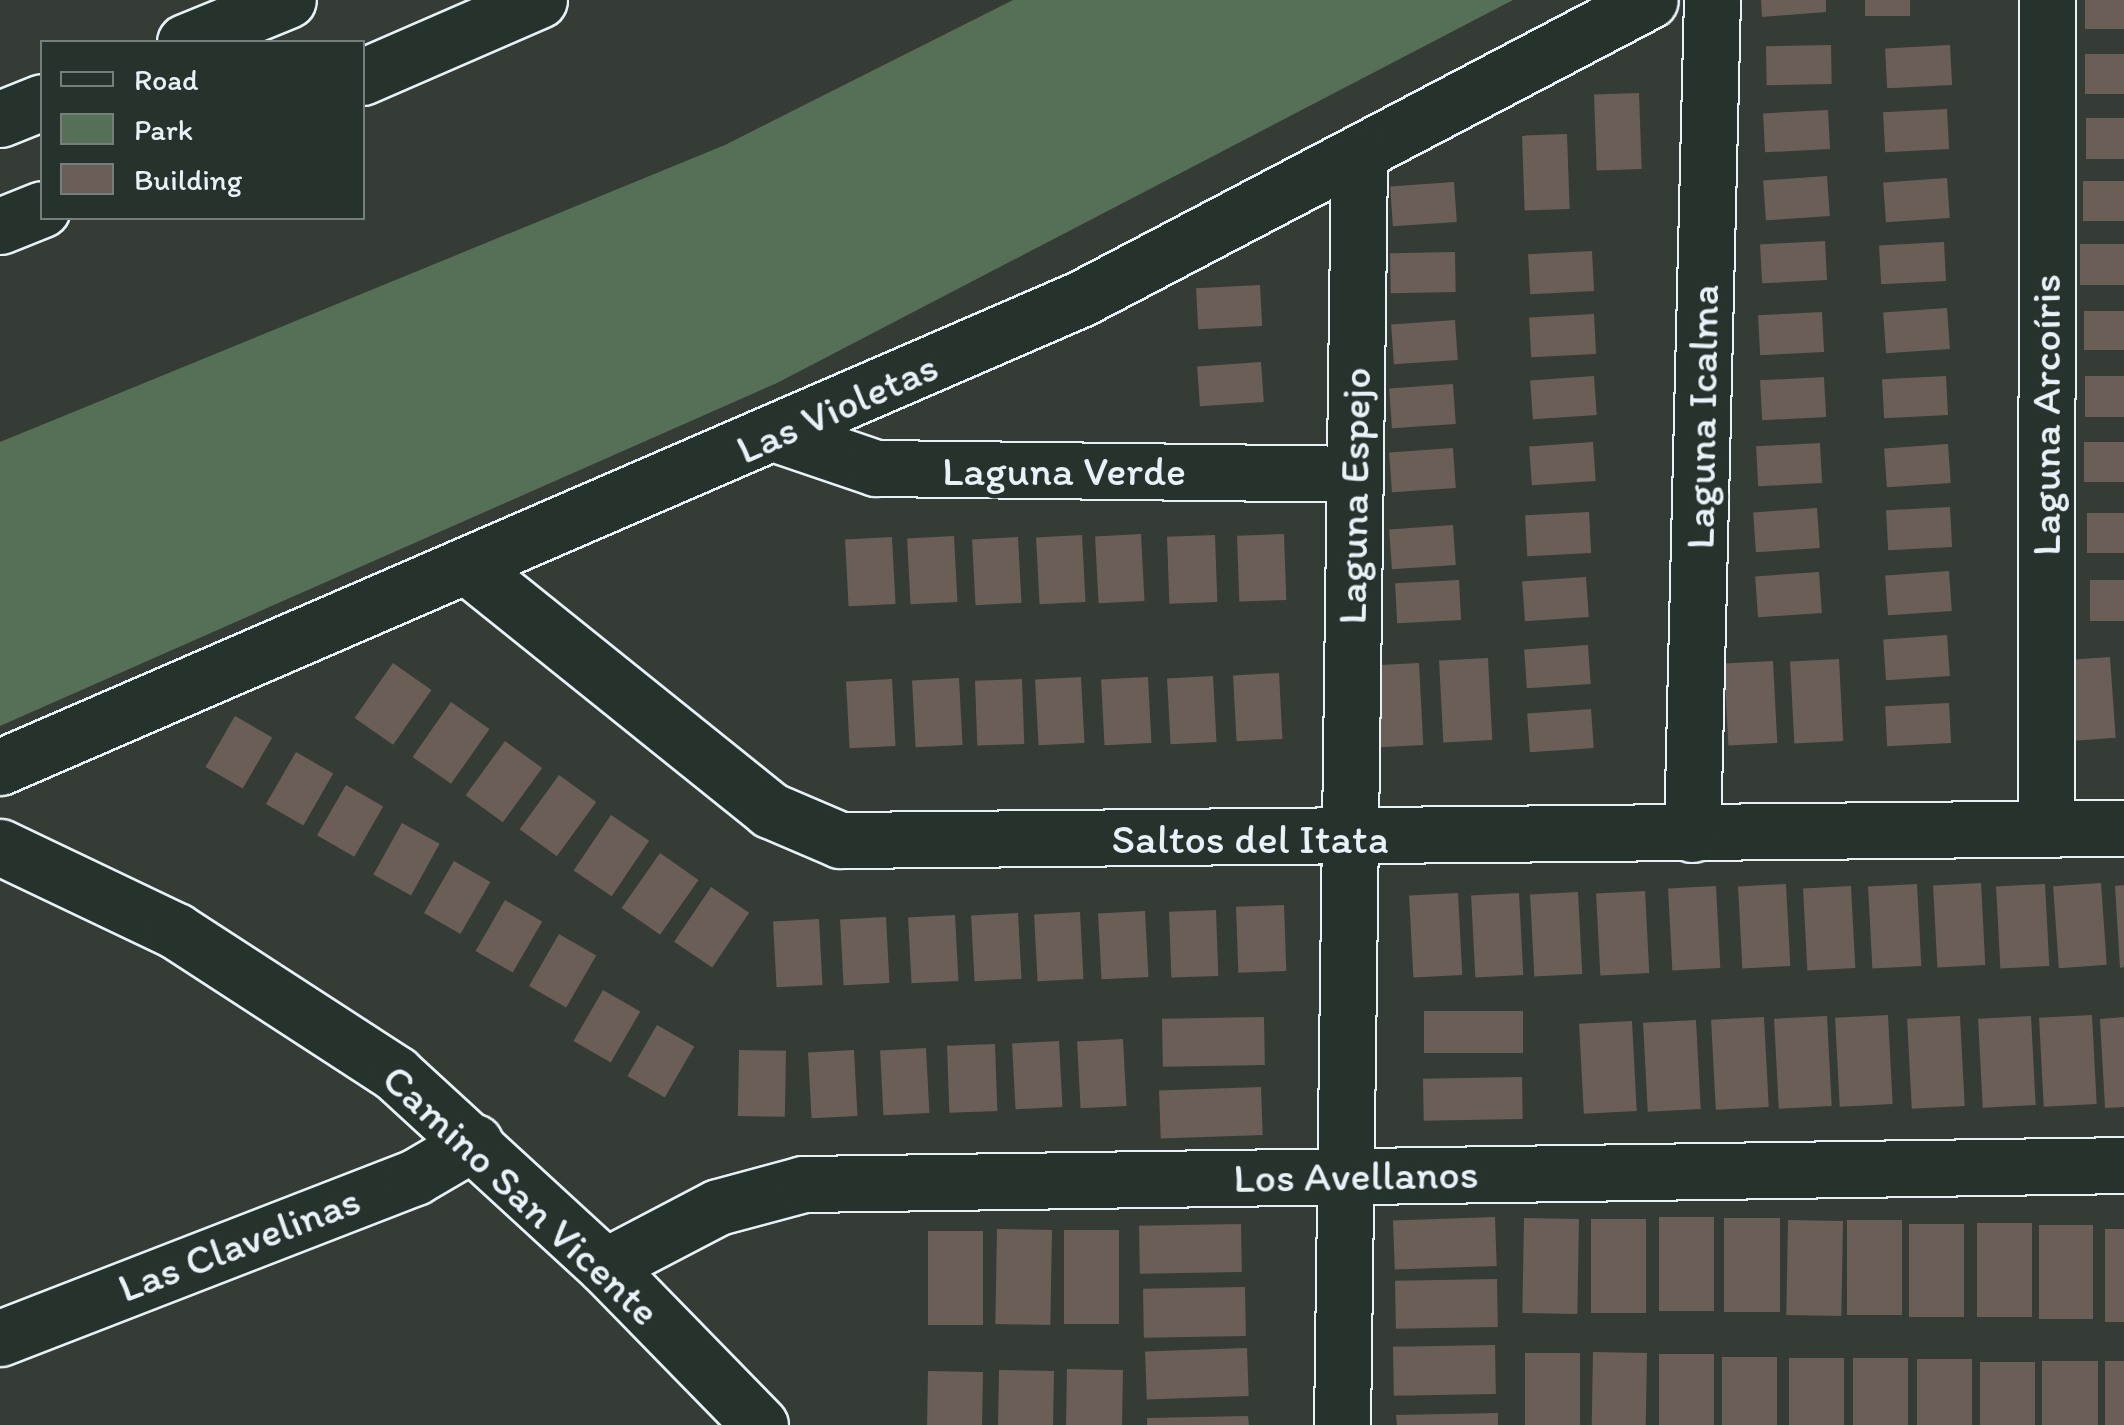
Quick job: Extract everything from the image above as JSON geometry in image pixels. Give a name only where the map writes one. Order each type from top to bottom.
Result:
[{"type":"main road","points":[[190,40],[288,0]]},
{"type":"main road","points":[[365,76],[539,0]]},
{"type":"main road","name":"Las Violetas","points":[[0,767],[779,435],[1082,298],[1650,0]]},
{"type":"main road","name":"Laguna Icalma","points":[[1692,834],[1712,0]]},
{"type":"main road","name":"Laguna Arcoíris","points":[[2046,829],[2047,0]]},
{"type":"main road","points":[[0,119],[40,103]]},
{"type":"main road","name":"Laguna Espejo","points":[[1342,1425],[1360,154]]},
{"type":"main road","points":[[0,226],[40,209]]},
{"type":"main road","name":"Laguna Verde","points":[[779,435],[876,468],[1354,474]]},
{"type":"main road","name":"Saltos del Itata","points":[[468,567],[770,810],[817,835],[1350,838],[2124,828]]},
{"type":"main road","name":"Camino San Vicente","points":[[0,847],[92,886],[267,985],[475,1142],[605,1266],[760,1425]]},
{"type":"main road","name":"Las Clavelinas","points":[[0,1338],[415,1177],[475,1142]]},
{"type":"main road","name":"Los Avellanos","points":[[605,1266],[718,1207],[803,1184],[2124,1166]]},
{"type":"green space","points":[[1013,0],[1513,0],[777,383],[0,726],[0,442],[725,145]]},
{"type":"building","points":[[1761,0],[1826,0],[1826,12],[1762,17]]},
{"type":"building","points":[[1865,0],[1910,0],[1910,16],[1865,16]]},
{"type":"building","points":[[2085,0],[2124,0],[2124,29],[2085,29]]},
{"type":"building","points":[[1831,45],[1832,84],[1767,85],[1766,46]]},
{"type":"building","points":[[1950,45],[1952,85],[1887,88],[1885,48]]},
{"type":"building","points":[[2085,54],[2124,54],[2124,94],[2085,94]]},
{"type":"building","points":[[1639,93],[1642,169],[1597,171],[1594,95]]},
{"type":"building","points":[[1947,109],[1949,149],[1885,152],[1883,112]]},
{"type":"building","points":[[1828,110],[1830,149],[1765,152],[1763,113]]},
{"type":"building","points":[[2086,118],[2124,118],[2124,159],[2086,159]]},
{"type":"building","points":[[1567,134],[1570,209],[1525,211],[1522,136]]},
{"type":"building","points":[[1827,176],[1830,216],[1766,220],[1763,180]]},
{"type":"building","points":[[1947,178],[1950,218],[1886,222],[1883,182]]},
{"type":"building","points":[[2083,181],[2124,181],[2124,221],[2083,221]]},
{"type":"building","points":[[1454,182],[1457,222],[1393,226],[1390,186]]},
{"type":"building","points":[[1825,241],[1827,280],[1762,283],[1760,244]]},
{"type":"building","points":[[1944,242],[1946,281],[1881,284],[1879,245]]},
{"type":"building","points":[[2080,244],[2124,244],[2124,285],[2080,285]]},
{"type":"building","points":[[1592,251],[1594,291],[1530,294],[1528,254]]},
{"type":"building","points":[[1455,252],[1456,292],[1391,293],[1390,253]]},
{"type":"building","points":[[1260,285],[1262,326],[1198,329],[1196,288]]},
{"type":"building","points":[[1947,308],[1950,349],[1886,353],[1883,312]]},
{"type":"building","points":[[2084,311],[2124,311],[2124,350],[2084,350]]},
{"type":"building","points":[[1822,312],[1824,352],[1760,355],[1758,315]]},
{"type":"building","points":[[1594,314],[1596,354],[1531,357],[1529,317]]},
{"type":"building","points":[[1455,320],[1458,360],[1394,364],[1391,324]]},
{"type":"building","points":[[1261,362],[1264,402],[1200,406],[1197,366]]},
{"type":"building","points":[[1594,376],[1597,415],[1533,419],[1530,380]]},
{"type":"building","points":[[1946,376],[1948,415],[1884,418],[1882,379]]},
{"type":"building","points":[[2085,376],[2124,376],[2124,417],[2085,417]]},
{"type":"building","points":[[1824,377],[1826,417],[1762,420],[1760,380]]},
{"type":"building","points":[[1453,384],[1456,424],[1392,428],[1389,388]]},
{"type":"building","points":[[1593,442],[1596,481],[1532,485],[1529,446]]},
{"type":"building","points":[[2084,442],[2124,442],[2124,482],[2084,482]]},
{"type":"building","points":[[1820,443],[1822,483],[1758,486],[1756,446]]},
{"type":"building","points":[[1948,444],[1951,483],[1887,487],[1884,448]]},
{"type":"building","points":[[1453,448],[1456,488],[1392,492],[1389,452]]},
{"type":"building","points":[[1950,507],[1952,547],[1888,550],[1886,510]]},
{"type":"building","points":[[1817,508],[1820,548],[1756,552],[1753,512]]},
{"type":"building","points":[[1589,512],[1591,553],[1527,556],[1525,515]]},
{"type":"building","points":[[2087,513],[2124,513],[2124,553],[2087,553]]},
{"type":"building","points":[[1453,525],[1456,565],[1392,569],[1389,529]]},
{"type":"building","points":[[1141,534],[1145,601],[1099,603],[1095,536]]},
{"type":"building","points":[[1284,534],[1286,600],[1239,602],[1237,536]]},
{"type":"building","points":[[1082,535],[1086,602],[1040,604],[1036,537]]},
{"type":"building","points":[[1215,535],[1217,602],[1169,604],[1167,537]]},
{"type":"building","points":[[954,536],[957,602],[911,604],[907,538]]},
{"type":"building","points":[[892,537],[896,604],[849,606],[845,539]]},
{"type":"building","points":[[1018,537],[1021,603],[976,605],[972,539]]},
{"type":"building","points":[[1949,571],[1952,611],[1888,615],[1885,575]]},
{"type":"building","points":[[1819,572],[1822,613],[1758,617],[1755,576]]},
{"type":"building","points":[[1586,577],[1589,617],[1525,621],[1522,581]]},
{"type":"building","points":[[1459,580],[1461,620],[1397,623],[1395,583]]},
{"type":"building","points":[[2090,580],[2124,580],[2124,621],[2090,621]]},
{"type":"building","points":[[1947,635],[1950,676],[1886,680],[1883,639]]},
{"type":"building","points":[[1588,645],[1591,684],[1527,688],[1524,649]]},
{"type":"building","points":[[2110,657],[2116,738],[2068,741],[2062,660]]},
{"type":"building","points":[[1488,658],[1492,740],[1443,742],[1439,661]]},
{"type":"building","points":[[1839,659],[1843,741],[1794,743],[1790,662]]},
{"type":"building","points":[[1773,661],[1777,743],[1728,745],[1724,664]]},
{"type":"building","points":[[393,663],[432,690],[393,745],[355,718]]},
{"type":"building","points":[[1419,663],[1423,745],[1374,747],[1370,666]]},
{"type":"building","points":[[1279,673],[1282,739],[1237,741],[1233,675]]},
{"type":"building","points":[[1213,676],[1216,742],[1171,744],[1167,678]]},
{"type":"building","points":[[1081,677],[1084,743],[1039,745],[1035,679]]},
{"type":"building","points":[[1148,677],[1151,743],[1105,745],[1101,679]]},
{"type":"building","points":[[959,678],[963,745],[916,747],[912,680]]},
{"type":"building","points":[[892,679],[896,746],[850,748],[846,681]]},
{"type":"building","points":[[1022,679],[1024,744],[977,746],[975,681]]},
{"type":"building","points":[[451,702],[490,729],[451,784],[413,757]]},
{"type":"building","points":[[1949,703],[1951,743],[1887,746],[1885,706]]},
{"type":"building","points":[[1591,709],[1594,748],[1530,752],[1527,713]]},
{"type":"building","points":[[235,716],[272,738],[243,789],[205,767]]},
{"type":"building","points":[[505,741],[542,768],[503,822],[466,795]]},
{"type":"building","points":[[296,752],[333,774],[303,825],[266,804]]},
{"type":"building","points":[[559,775],[596,802],[557,856],[520,829]]},
{"type":"building","points":[[346,785],[383,806],[354,857],[317,835]]},
{"type":"building","points":[[611,815],[649,841],[612,896],[574,871]]},
{"type":"building","points":[[402,823],[440,844],[411,895],[373,875]]},
{"type":"building","points":[[660,853],[699,880],[660,935],[622,908]]},
{"type":"building","points":[[454,861],[490,882],[460,934],[424,913]]},
{"type":"building","points":[[1981,883],[1985,965],[1937,967],[1933,886]]},
{"type":"building","points":[[2101,883],[2107,965],[2059,968],[2053,886]]},
{"type":"building","points":[[1786,884],[1790,966],[1742,968],[1738,887]]},
{"type":"building","points":[[1917,884],[1921,966],[1872,968],[1868,887]]},
{"type":"building","points":[[2045,884],[2049,966],[2000,968],[1996,887]]},
{"type":"building","points":[[2124,885],[2124,967],[2120,968],[2115,886]]},
{"type":"building","points":[[1716,886],[1720,968],[1672,970],[1668,889]]},
{"type":"building","points":[[1851,886],[1855,968],[1807,970],[1803,889]]},
{"type":"building","points":[[711,887],[749,913],[712,967],[674,942]]},
{"type":"building","points":[[1645,891],[1649,973],[1600,975],[1596,894]]},
{"type":"building","points":[[1578,892],[1582,974],[1534,976],[1530,895]]},
{"type":"building","points":[[1458,893],[1462,975],[1413,977],[1409,896]]},
{"type":"building","points":[[1519,893],[1523,975],[1475,977],[1471,896]]},
{"type":"building","points":[[505,900],[542,922],[513,973],[476,951]]},
{"type":"building","points":[[1284,905],[1286,971],[1238,973],[1236,907]]},
{"type":"building","points":[[1216,910],[1218,976],[1171,978],[1169,912]]},
{"type":"building","points":[[1145,911],[1148,977],[1102,979],[1098,913]]},
{"type":"building","points":[[1080,912],[1084,979],[1038,981],[1034,914]]},
{"type":"building","points":[[1018,913],[1021,979],[975,981],[971,915]]},
{"type":"building","points":[[955,915],[958,981],[912,983],[908,917]]},
{"type":"building","points":[[886,917],[889,983],[844,985],[840,919]]},
{"type":"building","points":[[819,919],[822,985],[777,987],[773,921]]},
{"type":"building","points":[[559,934],[596,956],[566,1007],[529,986]]},
{"type":"building","points":[[603,990],[640,1011],[611,1063],[574,1041]]},
{"type":"building","points":[[1424,1011],[1523,1011],[1523,1053],[1424,1053]]},
{"type":"building","points":[[1888,1015],[1893,1104],[1840,1107],[1835,1018]]},
{"type":"building","points":[[2092,1015],[2097,1104],[2044,1107],[2039,1018]]},
{"type":"building","points":[[1827,1016],[1832,1106],[1779,1109],[1774,1019]]},
{"type":"building","points":[[1960,1016],[1965,1106],[1912,1109],[1907,1019]]},
{"type":"building","points":[[2031,1016],[2036,1105],[1983,1108],[1978,1019]]},
{"type":"building","points":[[1264,1017],[1265,1065],[1163,1067],[1162,1019]]},
{"type":"building","points":[[1764,1017],[1769,1107],[1716,1110],[1711,1020]]},
{"type":"building","points":[[2124,1017],[2124,1107],[2105,1108],[2100,1019]]},
{"type":"building","points":[[1696,1020],[1701,1109],[1648,1112],[1643,1023]]},
{"type":"building","points":[[1632,1021],[1637,1111],[1584,1114],[1579,1024]]},
{"type":"building","points":[[657,1025],[694,1046],[665,1098],[628,1076]]},
{"type":"building","points":[[1123,1039],[1127,1106],[1081,1108],[1077,1041]]},
{"type":"building","points":[[1059,1041],[1062,1107],[1016,1109],[1012,1043]]},
{"type":"building","points":[[995,1044],[997,1111],[949,1113],[947,1046]]},
{"type":"building","points":[[926,1048],[929,1113],[883,1115],[880,1050]]},
{"type":"building","points":[[739,1050],[786,1051],[785,1117],[738,1116]]},
{"type":"building","points":[[854,1050],[857,1116],[812,1118],[808,1052]]},
{"type":"building","points":[[1522,1077],[1523,1119],[1424,1121],[1423,1079]]},
{"type":"building","points":[[1261,1087],[1263,1135],[1161,1139],[1159,1091]]},
{"type":"building","points":[[1495,1217],[1497,1266],[1395,1270],[1393,1221]]},
{"type":"building","points":[[1659,1217],[1714,1217],[1714,1311],[1659,1311]]},
{"type":"building","points":[[1524,1218],[1579,1219],[1577,1314],[1522,1313]]},
{"type":"building","points":[[1724,1218],[1780,1218],[1780,1312],[1724,1312]]},
{"type":"building","points":[[1591,1219],[1646,1219],[1646,1313],[1591,1313]]},
{"type":"building","points":[[1788,1220],[1843,1221],[1841,1316],[1786,1315]]},
{"type":"building","points":[[1847,1220],[1902,1220],[1902,1315],[1847,1315]]},
{"type":"building","points":[[1977,1223],[2032,1223],[2032,1317],[1977,1317]]},
{"type":"building","points":[[1241,1224],[1242,1272],[1140,1274],[1139,1226]]},
{"type":"building","points":[[1909,1224],[1964,1224],[1964,1317],[1909,1317]]},
{"type":"building","points":[[2039,1225],[2093,1225],[2093,1319],[2039,1319]]},
{"type":"building","points":[[997,1229],[1052,1230],[1050,1325],[995,1324]]},
{"type":"building","points":[[2105,1229],[2124,1229],[2124,1322],[2105,1322]]},
{"type":"building","points":[[1064,1230],[1119,1230],[1119,1324],[1064,1324]]},
{"type":"building","points":[[928,1231],[983,1231],[983,1325],[928,1325]]},
{"type":"building","points":[[1497,1279],[1498,1327],[1396,1329],[1395,1281]]},
{"type":"building","points":[[1245,1287],[1246,1336],[1144,1338],[1143,1289]]},
{"type":"building","points":[[1495,1345],[1496,1394],[1394,1396],[1393,1347]]},
{"type":"building","points":[[1247,1348],[1249,1396],[1147,1400],[1145,1352]]},
{"type":"building","points":[[1593,1352],[1647,1353],[1646,1425],[1592,1425]]},
{"type":"building","points":[[1525,1353],[1580,1353],[1580,1425],[1525,1425]]},
{"type":"building","points":[[1659,1354],[1714,1354],[1714,1425],[1659,1425]]},
{"type":"building","points":[[1722,1357],[1777,1357],[1777,1425],[1722,1425]]},
{"type":"building","points":[[1789,1358],[1844,1358],[1844,1425],[1789,1425]]},
{"type":"building","points":[[1853,1358],[1908,1358],[1908,1425],[1853,1425]]},
{"type":"building","points":[[1917,1359],[1972,1359],[1972,1425],[1917,1425]]},
{"type":"building","points":[[2042,1361],[2098,1361],[2098,1425],[2042,1425]]},
{"type":"building","points":[[2105,1361],[2124,1361],[2124,1425],[2105,1425]]},
{"type":"building","points":[[1980,1362],[2035,1362],[2035,1425],[1980,1425]]},
{"type":"building","points":[[1067,1369],[1123,1370],[1122,1425],[1066,1425]]},
{"type":"building","points":[[999,1370],[1054,1371],[1053,1425],[998,1425]]},
{"type":"building","points":[[928,1371],[983,1372],[982,1425],[927,1425]]},
{"type":"building","points":[[1498,1413],[1498,1425],[1397,1425],[1396,1415]]},
{"type":"building","points":[[1248,1416],[1249,1425],[1147,1425],[1147,1418]]}]
